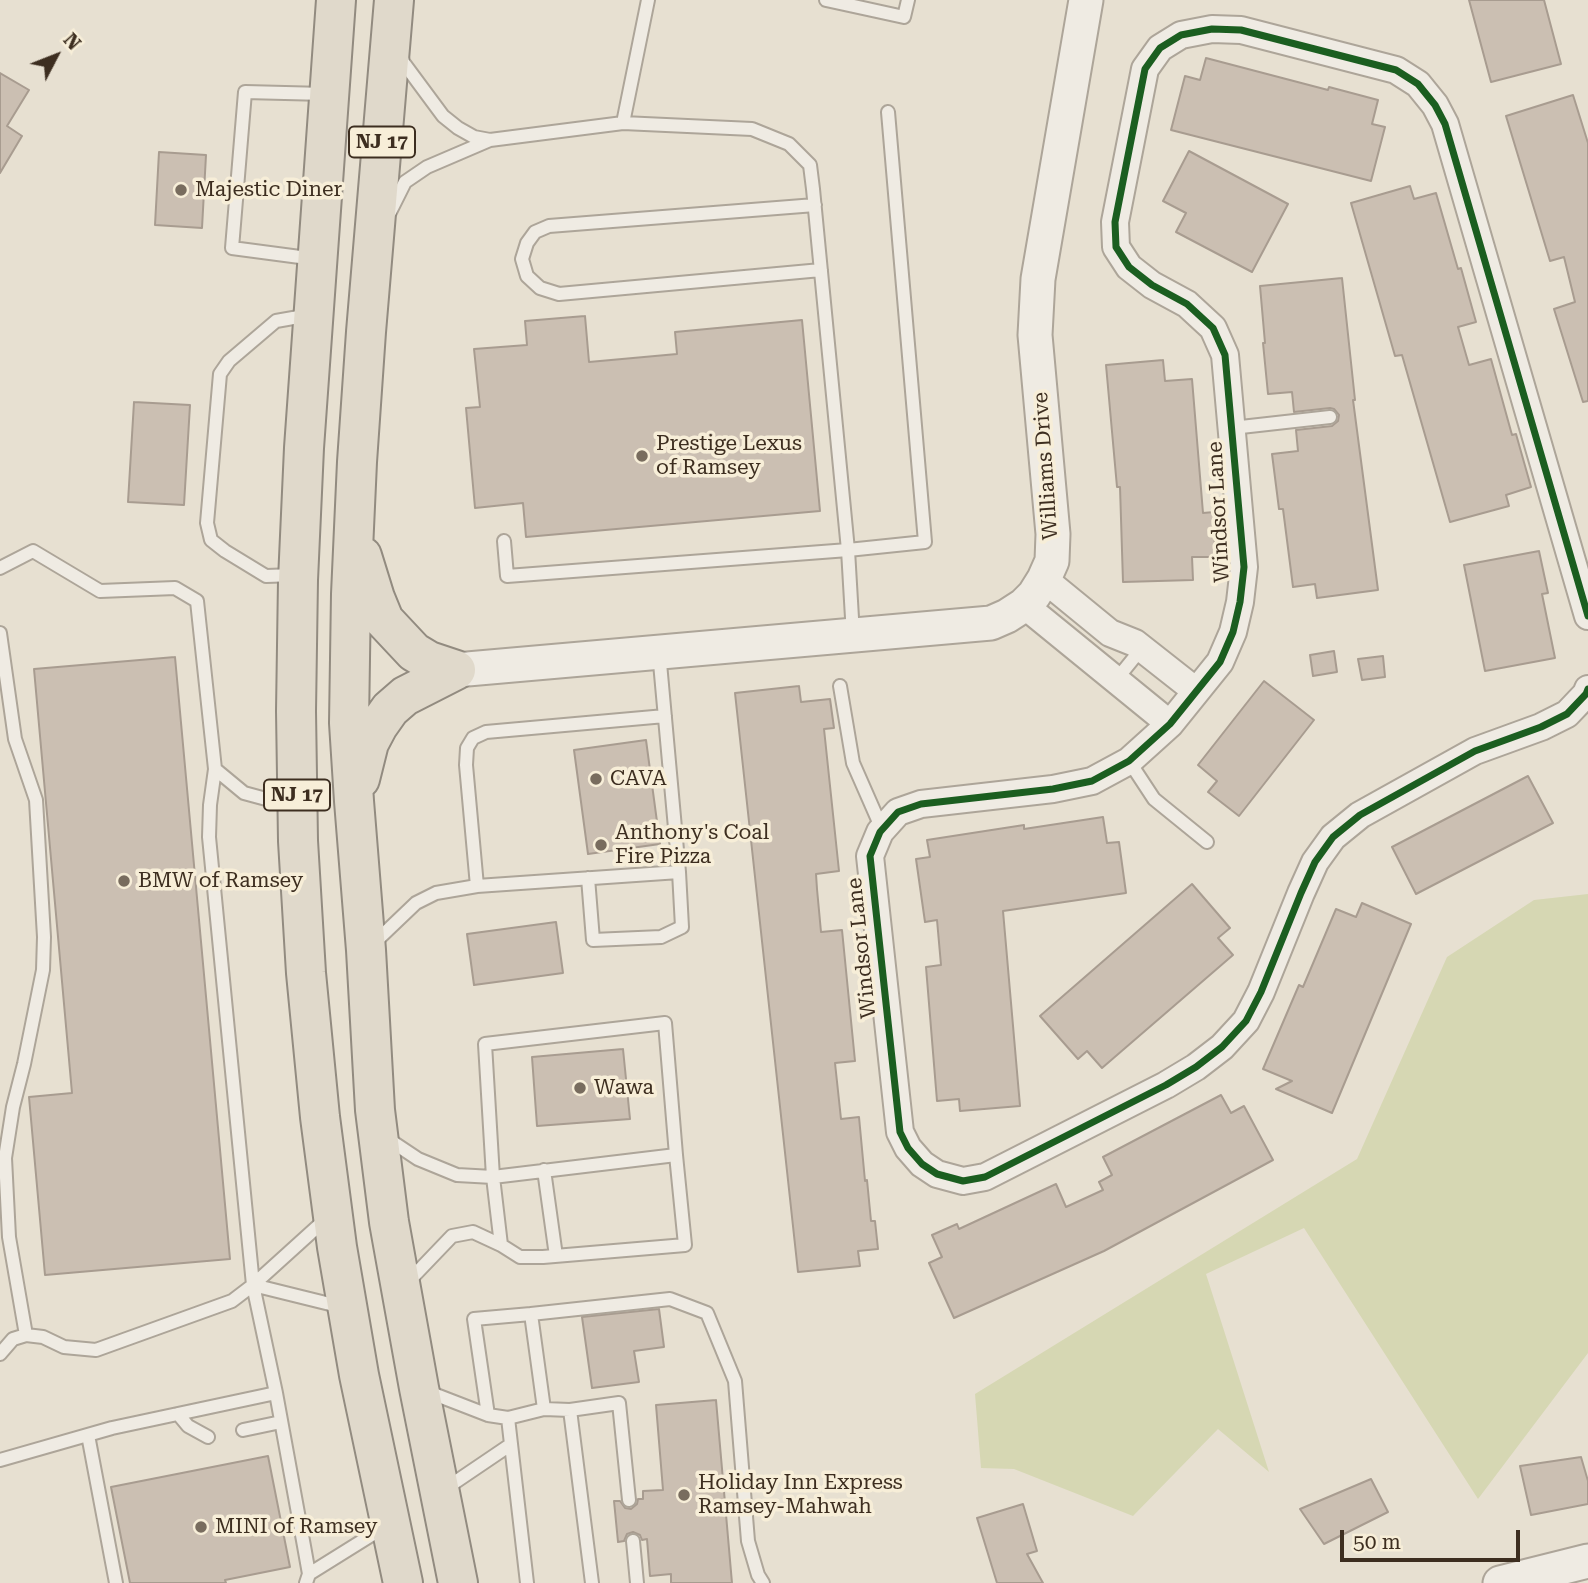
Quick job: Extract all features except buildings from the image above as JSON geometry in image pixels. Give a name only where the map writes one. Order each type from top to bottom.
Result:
[{"type":"highway","name":"NJ 17","points":[[336,0],[304,448],[298,575],[298,841],[306,974],[320,1117],[333,1213],[359,1375],[403,1583]]},
{"type":"highway","name":"NJ 17","points":[[395,10],[359,437],[351,594],[349,723],[375,1110],[389,1222],[458,1583]]},
{"type":"highway","points":[[355,527],[366,572],[384,620],[414,652],[429,661],[456,670]]},
{"type":"highway","points":[[354,801],[369,743],[390,709],[405,696],[456,670]]},
{"type":"street","name":"Williams Drive","points":[[456,670],[991,623],[1007,617],[1034,595],[1052,561],[1053,534],[1035,335],[1038,279],[1086,0]]},
{"type":"street","name":"Windsor Lane","points":[[1588,617],[1445,124],[1435,105],[1418,85],[1396,70],[1241,30],[1212,29],[1181,35],[1160,48],[1145,69],[1115,222],[1116,247],[1129,267],[1152,285],[1188,304],[1213,328],[1225,355],[1244,566],[1240,602],[1233,632],[1220,662],[1170,724],[1129,761],[1093,781],[1053,789],[921,804],[898,813],[882,829],[870,856],[900,1132],[908,1148],[922,1164],[937,1174],[963,1181],[985,1177],[1196,1067],[1222,1047],[1246,1021],[1261,992],[1315,862],[1334,837],[1360,815],[1475,751],[1541,727],[1567,714],[1588,689]]},
{"type":"street","points":[[1044,579],[1110,633],[1135,643],[1196,691]]},
{"type":"street","points":[[1024,605],[1170,724]]},
{"type":"street","points":[[1500,1583],[1588,1561]]},
{"type":"lane","points":[[623,123],[648,0]]},
{"type":"lane","points":[[826,0],[904,17],[908,0]]},
{"type":"lane","points":[[395,10],[403,62],[443,116],[474,137],[491,140]]},
{"type":"lane","points":[[317,259],[232,248],[245,92],[329,94]]},
{"type":"lane","points":[[504,541],[508,576],[925,542],[888,112]]},
{"type":"lane","points":[[373,254],[405,182],[427,167],[491,140],[623,123],[752,129],[789,144],[810,165],[848,550],[853,636]]},
{"type":"lane","points":[[815,205],[549,226],[535,232],[527,243],[523,259],[527,276],[540,288],[559,294],[821,271]]},
{"type":"lane","points":[[298,575],[266,576],[211,540],[207,523],[220,374],[229,361],[276,321],[314,314]]},
{"type":"lane","points":[[1232,428],[1330,417]]},
{"type":"lane","points":[[0,568],[33,551],[100,591],[175,588],[197,601],[215,769],[209,837],[253,1285],[276,1393],[308,1579],[390,1524]]},
{"type":"lane","points":[[0,633],[15,739],[36,800],[44,937],[43,970],[13,1107],[5,1158],[9,1237],[26,1335]]},
{"type":"lane","points":[[1116,680],[1142,648]]},
{"type":"lane","points":[[588,878],[593,940],[662,937],[682,927],[659,653]]},
{"type":"lane","points":[[839,686],[853,763],[882,829]]},
{"type":"lane","points":[[477,886],[466,765],[467,748],[473,738],[486,732],[665,716]]},
{"type":"lane","points":[[1129,761],[1154,799],[1207,842]]},
{"type":"lane","points":[[215,769],[244,793],[298,808]]},
{"type":"lane","points":[[366,950],[416,903],[436,893],[477,886],[679,872]]},
{"type":"lane","points":[[401,1289],[452,1236],[473,1232],[520,1257],[685,1245],[665,1023],[485,1044],[493,1177],[501,1245]]},
{"type":"lane","points":[[378,1132],[418,1159],[457,1175],[493,1177],[676,1155]]},
{"type":"lane","points":[[544,1170],[556,1256]]},
{"type":"lane","points":[[0,1354],[13,1339],[26,1335],[43,1337],[64,1347],[96,1350],[232,1301],[333,1213]]},
{"type":"lane","points":[[253,1285],[347,1309]]},
{"type":"lane","points":[[488,1415],[474,1319],[670,1299],[707,1314],[735,1381],[748,1541],[763,1583]]},
{"type":"lane","points":[[531,1314],[544,1409]]},
{"type":"lane","points":[[419,1388],[488,1415],[508,1418],[544,1409],[570,1410],[619,1403],[629,1500]]},
{"type":"lane","points":[[0,1460],[88,1435],[276,1393]]},
{"type":"lane","points":[[570,1410],[592,1583]]},
{"type":"lane","points":[[178,1414],[188,1426],[208,1437]]},
{"type":"lane","points":[[508,1418],[527,1583]]},
{"type":"lane","points":[[243,1430],[281,1422]]},
{"type":"lane","points":[[88,1435],[116,1583]]},
{"type":"lane","points":[[439,1494],[510,1444]]},
{"type":"lane","points":[[633,1541],[637,1583]]},
{"type":"green space","points":[[1588,894],[1588,1353],[1478,1499],[1304,1228],[1206,1274],[1269,1472],[1218,1429],[1133,1516],[1014,1469],[981,1468],[975,1394],[1357,1159],[1447,957],[1534,900]]},
{"type":"cycle path","points":[[1588,616],[1445,124],[1435,105],[1418,84],[1396,70],[1241,30],[1212,29],[1181,35],[1160,48],[1145,69],[1115,222],[1116,247],[1129,267],[1152,285],[1187,304],[1213,328],[1225,355],[1244,567],[1240,602],[1233,632],[1220,662],[1170,724],[1129,761],[1092,781],[1053,789],[921,804],[898,812],[880,832],[870,856],[900,1132],[908,1148],[922,1164],[937,1174],[963,1181],[985,1177],[1196,1067],[1222,1047],[1246,1021],[1261,992],[1315,862],[1333,837],[1360,815],[1475,751],[1541,727],[1567,714],[1588,689]]},
{"type":"place","name":"Majestic Diner","points":[[181,190]]},
{"type":"place","name":"Prestige Lexus of Ramsey","points":[[642,456]]},
{"type":"place","name":"CAVA","points":[[596,779]]},
{"type":"place","name":"Anthony's Coal Fire Pizza","points":[[601,845]]},
{"type":"place","name":"BMW of Ramsey","points":[[124,881]]},
{"type":"place","name":"Wawa","points":[[580,1088]]},
{"type":"place","name":"Holiday Inn Express Ramsey-Mahwah","points":[[684,1495]]},
{"type":"place","name":"MINI of Ramsey","points":[[201,1527]]}]
